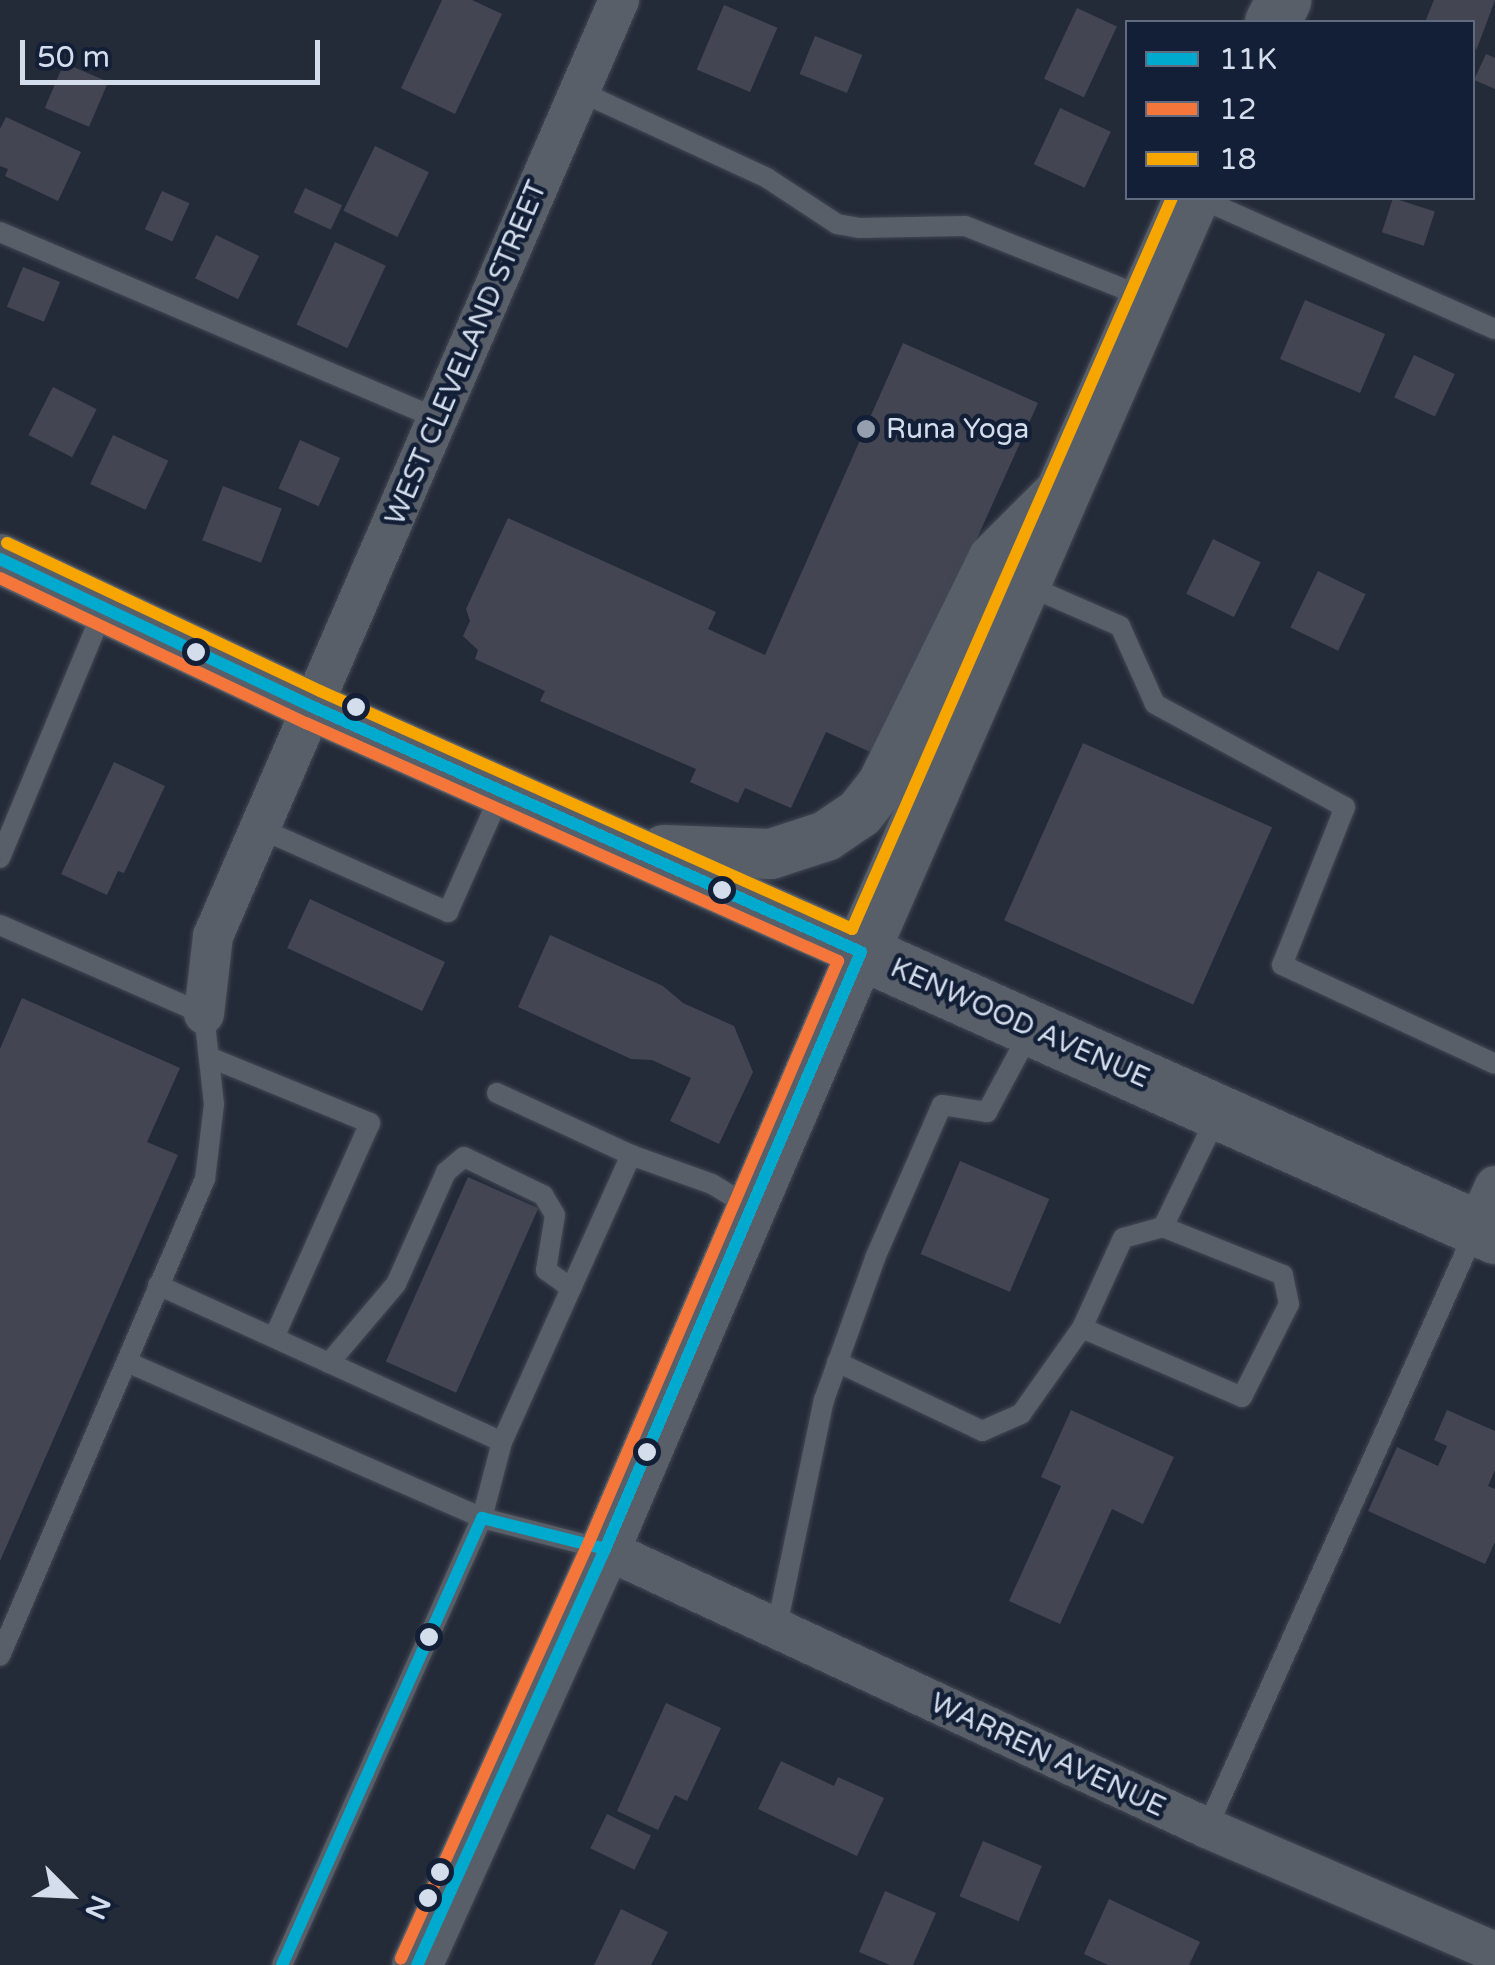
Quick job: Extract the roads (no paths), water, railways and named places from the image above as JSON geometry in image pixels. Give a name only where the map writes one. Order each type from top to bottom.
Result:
[{"type":"main road","points":[[861,952],[1147,298],[1194,200]]},
{"type":"main road","name":"KENWOOD AVENUE","points":[[861,952],[1218,1112],[1489,1217]]},
{"type":"street","name":"WEST CLEVELAND STREET","points":[[204,1014],[214,936],[619,0]]},
{"type":"street","points":[[628,847],[719,856],[771,854],[826,836],[860,813],[882,785],[994,559],[1064,488]]},
{"type":"street","name":"KENWOOD AVENUE","points":[[0,559],[314,707],[861,952]]},
{"type":"street","points":[[417,1965],[605,1549],[861,952]]},
{"type":"street","name":"WARREN AVENUE","points":[[605,1549],[1207,1828],[1495,1952]]},
{"type":"lane","points":[[579,91],[752,171],[837,224],[859,228],[964,226],[1147,298]]},
{"type":"lane","points":[[1200,200],[1495,328]]},
{"type":"lane","points":[[0,232],[437,418]]},
{"type":"lane","points":[[1022,584],[1120,626],[1155,704],[1344,807],[1282,965],[1495,1064]]},
{"type":"lane","points":[[0,858],[104,608]]},
{"type":"lane","points":[[260,829],[448,912],[502,792]]},
{"type":"lane","points":[[0,926],[204,1014],[214,1104],[204,1179],[0,1656]]},
{"type":"lane","points":[[776,1631],[824,1400],[875,1258],[942,1105],[987,1112],[1032,1028]]},
{"type":"lane","points":[[209,1057],[370,1124],[274,1338]]},
{"type":"lane","points":[[497,1094],[631,1155],[712,1184],[751,1208]]},
{"type":"lane","points":[[1163,1226],[1218,1112]]},
{"type":"lane","points":[[282,1965],[482,1518],[502,1442],[631,1155]]},
{"type":"lane","points":[[330,1363],[396,1284],[446,1172],[464,1157],[544,1195],[555,1215],[546,1270],[571,1288]]},
{"type":"lane","points":[[1207,1828],[1489,1217]]},
{"type":"lane","points":[[838,1362],[982,1431],[1020,1414],[1082,1328],[1123,1238],[1163,1226],[1284,1275],[1289,1304],[1242,1397],[1082,1328]]},
{"type":"lane","points":[[158,1286],[502,1442]]},
{"type":"lane","points":[[127,1362],[482,1518],[605,1549]]},
{"type":"place","name":"Runa Yoga","points":[[866,429]]}]
